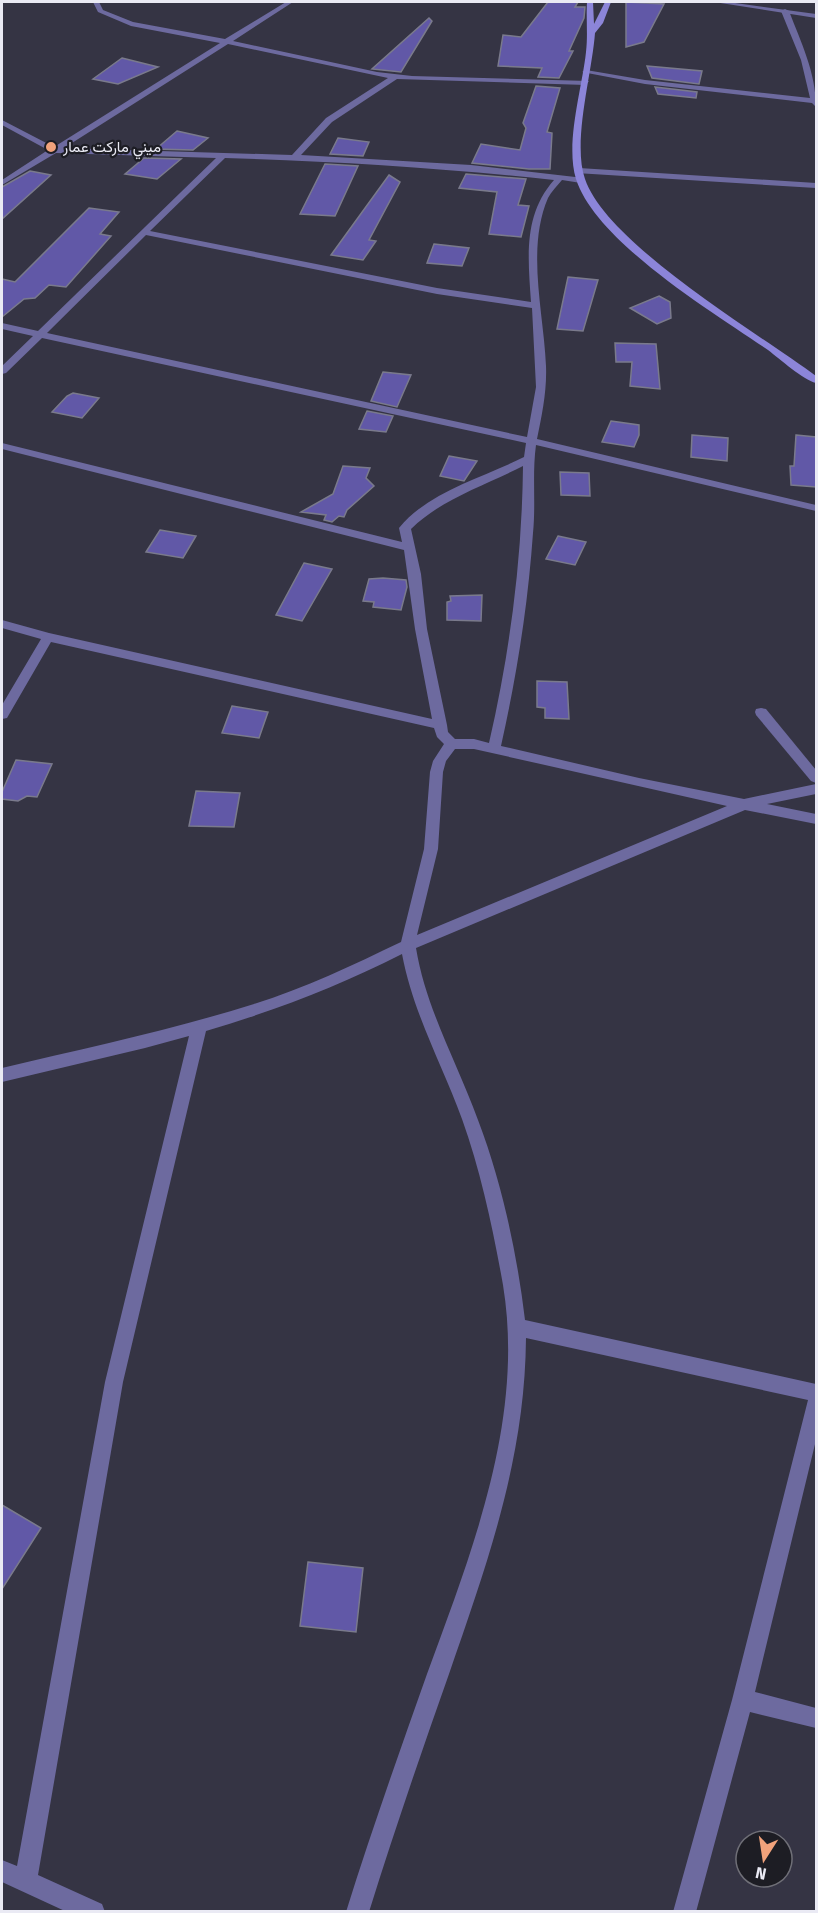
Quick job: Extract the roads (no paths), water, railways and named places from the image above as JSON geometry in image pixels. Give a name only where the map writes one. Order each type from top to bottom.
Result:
[{"type":"main road","points":[[590,2],[591,33],[578,153],[580,176],[596,210],[634,247],[675,280],[816,380]]},
{"type":"main road","points":[[591,33],[599,23],[608,2]]},
{"type":"street","points":[[96,2],[100,10],[122,21],[394,77],[586,83]]},
{"type":"street","points":[[2,183],[290,2]]},
{"type":"street","points":[[717,2],[768,5],[785,11],[816,16]]},
{"type":"street","points":[[586,72],[645,82],[816,102],[805,60],[785,11]]},
{"type":"street","points":[[295,157],[329,120],[394,77]]},
{"type":"street","points":[[2,122],[54,150],[295,157],[471,168],[558,180],[580,176],[816,186]]},
{"type":"street","points":[[2,371],[223,155]]},
{"type":"street","points":[[494,748],[518,617],[529,520],[529,459],[541,386],[538,306],[532,265],[534,239],[546,190],[558,180]]},
{"type":"street","points":[[143,232],[437,291],[538,306]]},
{"type":"street","points":[[2,326],[531,441],[816,508]]},
{"type":"street","points":[[2,446],[119,473],[248,509],[408,548]]},
{"type":"street","points":[[453,744],[442,734],[440,725],[421,629],[415,574],[405,528],[416,516],[434,503],[529,459]]},
{"type":"street","points":[[2,624],[48,637],[440,725]]},
{"type":"street","points":[[2,715],[48,637]]},
{"type":"street","points":[[761,712],[816,778]]},
{"type":"street","points":[[357,1911],[385,1821],[464,1600],[507,1453],[519,1369],[512,1287],[471,1122],[414,979],[408,945],[432,840],[438,759],[453,744],[464,743],[494,748],[639,783],[816,819]]},
{"type":"street","points":[[2,1075],[145,1042],[258,1009],[338,979],[408,945],[745,804],[816,789]]},
{"type":"street","points":[[25,1882],[114,1382],[199,1026]]},
{"type":"street","points":[[517,1327],[816,1393]]},
{"type":"street","points":[[684,1911],[743,1700],[816,1403]]},
{"type":"street","points":[[743,1700],[816,1718]]},
{"type":"street","points":[[2,1871],[94,1911]]},
{"type":"place","name":"ميني ماركت عمار","points":[[51,147]]}]
